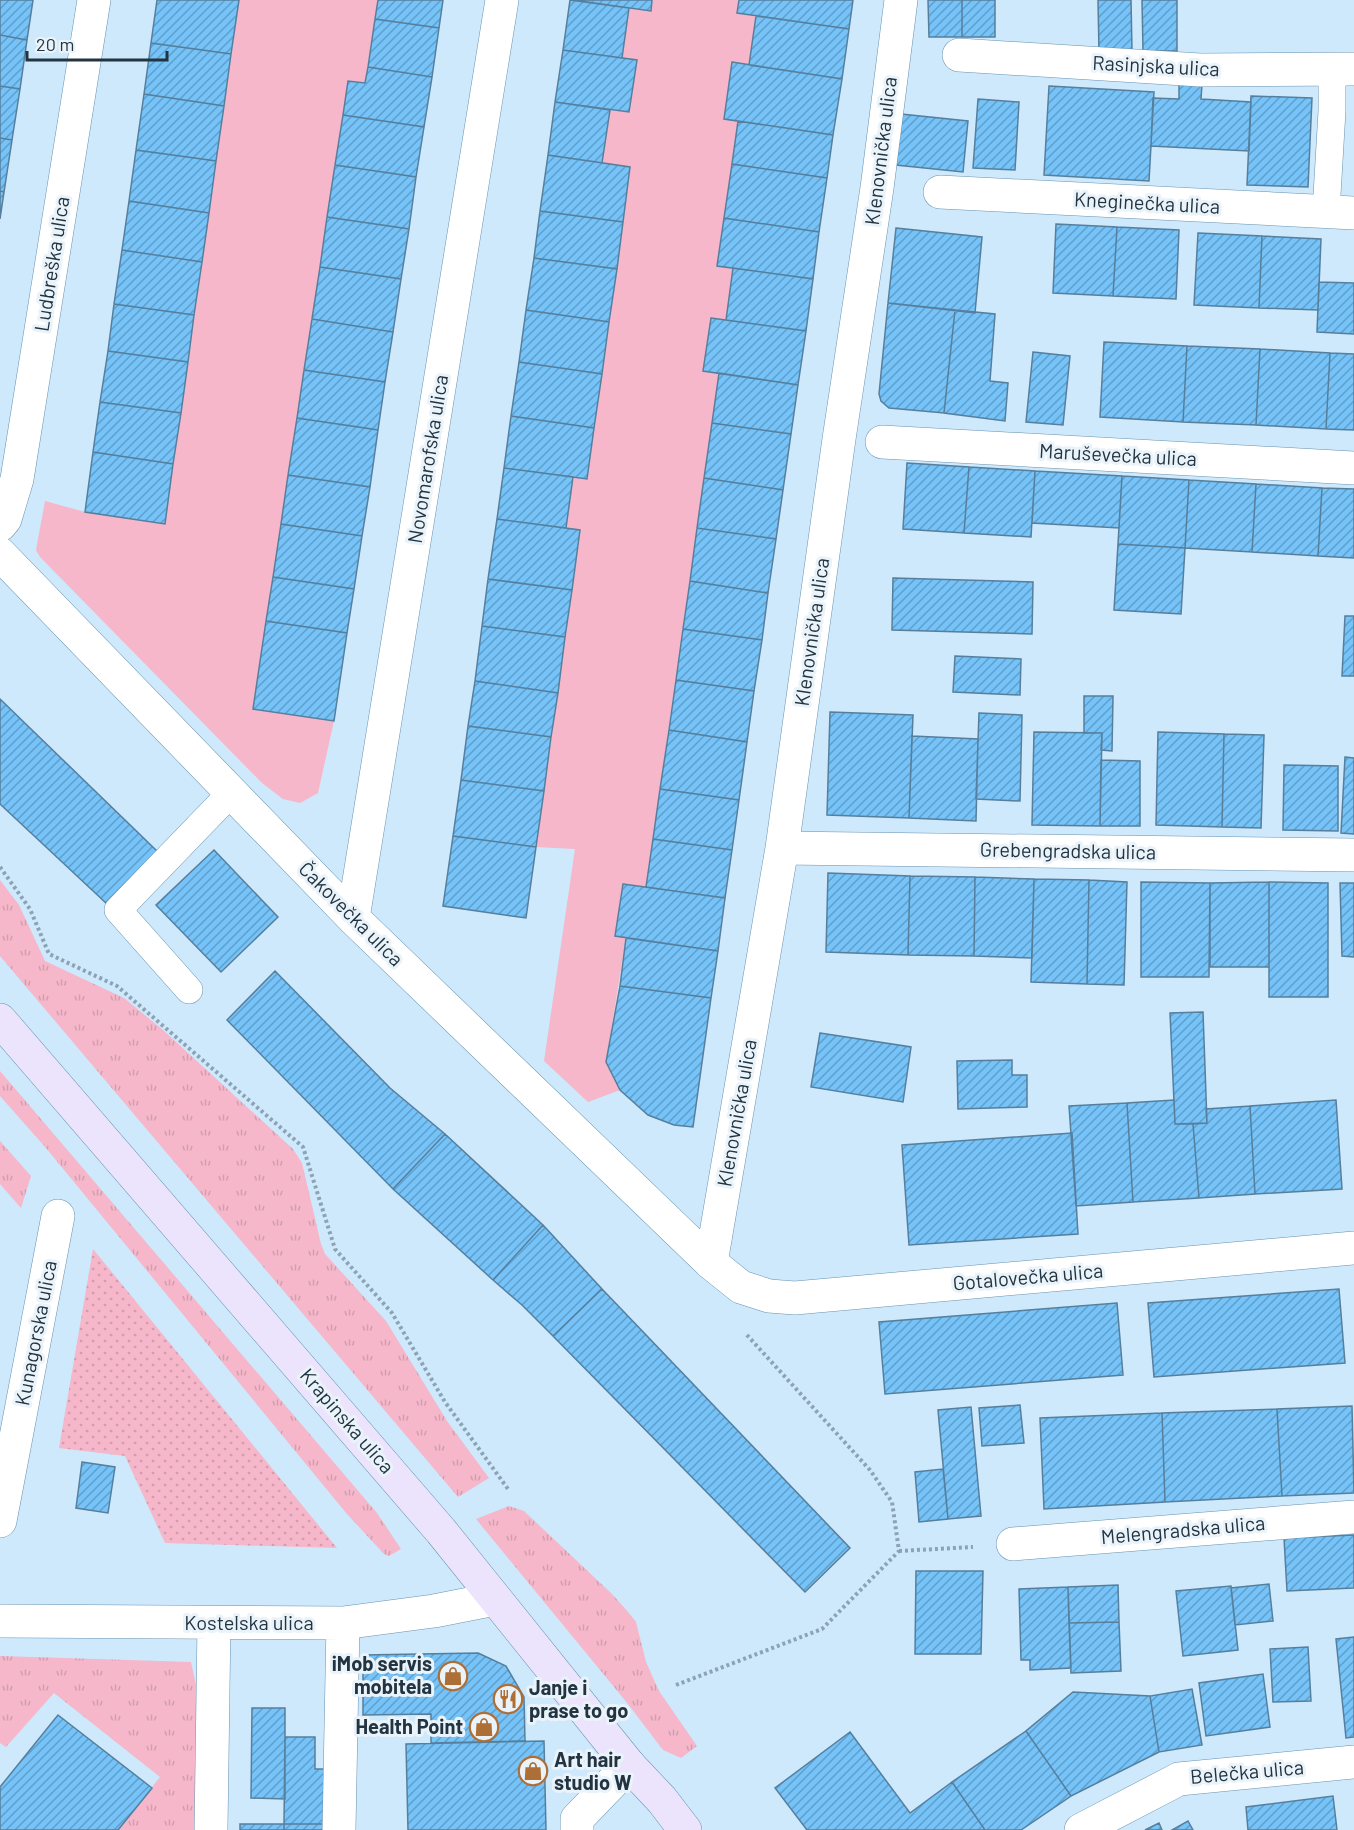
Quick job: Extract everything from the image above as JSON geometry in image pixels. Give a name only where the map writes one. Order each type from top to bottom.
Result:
[{"type":"street","name":"Ludbreška ulica","points":[[0,525],[5,519],[17,478],[94,0]]},
{"type":"street","name":"Novomarofska ulica","points":[[353,918],[502,0]]},
{"type":"street","name":"Klenovnička ulica","points":[[711,1263],[782,848],[839,439],[877,188],[901,0]]},
{"type":"street","name":"Rasinjska ulica","points":[[959,55],[1200,70],[1343,69]]},
{"type":"street","name":"Kneginečka ulica","points":[[940,192],[1340,213]]},
{"type":"street","name":"Maruševečka ulica","points":[[882,442],[1354,468]]},
{"type":"street","name":"Čakovečka ulica","points":[[0,554],[353,918],[711,1263]]},
{"type":"street","name":"Grebengradska ulica","points":[[782,848],[1354,855]]},
{"type":"street","name":"Krapinska ulica","points":[[0,1020],[419,1505],[629,1765],[662,1800],[685,1830]]},
{"type":"street","name":"Kunagorska ulica","points":[[0,1521],[58,1216]]},
{"type":"street","name":"Gotalovečka ulica","points":[[711,1263],[741,1287],[769,1296],[795,1298],[1354,1248]]},
{"type":"street","name":"Melengradska ulica","points":[[1013,1544],[1354,1517]]},
{"type":"street","name":"Kostelska ulica","points":[[0,1622],[343,1623],[435,1611],[495,1599]]},
{"type":"street","points":[[211,1830],[214,1623]]},
{"type":"street","points":[[339,1830],[343,1623]]},
{"type":"street","name":"Belečka ulica","points":[[1081,1830],[1179,1779],[1354,1762]]},
{"type":"street","points":[[577,1830],[577,1819],[629,1765]]},
{"type":"lane","points":[[1340,213],[1332,111],[1343,69]]},
{"type":"lane","points":[[189,990],[118,910],[231,793]]},
{"type":"path","points":[[0,867],[30,909],[49,954],[117,986],[303,1147],[335,1249],[392,1313],[445,1402],[508,1489]]},
{"type":"path","points":[[746,1334],[870,1470],[892,1502],[899,1551]]},
{"type":"path","points":[[676,1684],[822,1629],[899,1551],[1013,1544]]},
{"type":"green space","points":[[239,0],[378,0],[365,83],[348,81],[253,708],[334,721],[318,793],[300,803],[283,799],[262,783],[40,557],[36,550],[45,501],[85,512],[165,523]]},
{"type":"green space","points":[[652,0],[739,0],[737,13],[756,16],[749,65],[732,63],[724,119],[738,121],[718,266],[733,268],[726,320],[711,318],[703,370],[719,373],[646,887],[623,884],[615,936],[626,938],[606,1062],[620,1090],[588,1102],[544,1061],[575,849],[536,847],[580,531],[566,528],[573,477],[587,479],[630,167],[602,163],[610,110],[629,112],[637,60],[622,58],[629,8],[650,11]]},
{"type":"green space","points":[[0,880],[19,905],[45,961],[124,998],[163,1030],[293,1149],[302,1163],[325,1254],[386,1321],[447,1421],[489,1478],[458,1497],[0,956]]},
{"type":"green space","points":[[0,1071],[377,1513],[401,1549],[389,1556],[384,1554],[347,1514],[46,1148],[0,1096]]},
{"type":"green space","points":[[0,1141],[31,1176],[21,1208],[0,1184]]},
{"type":"green space","points":[[93,1249],[337,1548],[165,1543],[125,1456],[59,1448]]},
{"type":"green space","points":[[509,1506],[524,1511],[612,1594],[636,1622],[646,1662],[659,1691],[697,1746],[681,1758],[663,1750],[476,1519]]},
{"type":"green space","points":[[0,1656],[191,1662],[196,1685],[197,1830],[118,1830],[160,1777],[54,1693],[6,1747],[0,1743]]},
{"type":"building","points":[[0,0],[33,0],[27,40],[0,35]]},
{"type":"building","points":[[157,0],[239,0],[231,54],[151,43]]},
{"type":"building","points":[[378,0],[443,0],[439,28],[375,19]]},
{"type":"building","points":[[570,0],[629,8],[622,58],[563,50]]},
{"type":"building","points":[[573,0],[652,0],[651,11]]},
{"type":"building","points":[[739,0],[853,0],[849,29],[737,13]]},
{"type":"building","points":[[928,0],[962,0],[962,37],[929,37]]},
{"type":"building","points":[[962,0],[995,0],[995,37],[962,37]]},
{"type":"building","points":[[1098,0],[1131,0],[1132,51],[1099,52]]},
{"type":"building","points":[[1142,0],[1177,0],[1177,51],[1143,51]]},
{"type":"building","points":[[756,16],[849,29],[842,79],[749,65]]},
{"type":"building","points":[[375,19],[439,28],[432,77],[368,67]]},
{"type":"building","points":[[0,35],[27,40],[20,89],[0,86]]},
{"type":"building","points":[[151,43],[231,54],[224,106],[144,94]]},
{"type":"building","points":[[563,50],[637,60],[629,112],[555,102]]},
{"type":"building","points":[[732,62],[842,79],[833,135],[724,119]]},
{"type":"building","points":[[368,67],[432,77],[424,127],[343,115],[348,81],[365,83]]},
{"type":"building","points":[[1179,82],[1202,84],[1201,99],[1251,102],[1249,151],[1151,146],[1153,98],[1179,99]]},
{"type":"building","points":[[0,86],[20,89],[12,140],[0,138]]},
{"type":"building","points":[[1049,86],[1154,92],[1149,181],[1044,175]]},
{"type":"building","points":[[144,94],[224,106],[216,161],[136,150]]},
{"type":"building","points":[[1251,96],[1312,98],[1308,187],[1247,185]]},
{"type":"building","points":[[978,99],[1019,102],[1015,170],[973,168]]},
{"type":"building","points":[[555,102],[610,110],[602,163],[548,155]]},
{"type":"building","points":[[901,114],[968,121],[963,172],[896,165]]},
{"type":"building","points":[[343,115],[424,127],[416,177],[335,165]]},
{"type":"building","points":[[738,121],[833,135],[827,178],[732,164]]},
{"type":"building","points":[[0,138],[12,140],[4,192],[0,191]]},
{"type":"building","points":[[136,150],[216,161],[209,213],[129,201]]},
{"type":"building","points":[[548,155],[630,167],[623,222],[540,211]]},
{"type":"building","points":[[732,164],[827,178],[819,232],[724,218]]},
{"type":"building","points":[[335,165],[416,177],[409,229],[327,217]]},
{"type":"building","points":[[0,191],[4,192],[0,219]]},
{"type":"building","points":[[129,201],[209,213],[202,262],[122,250]]},
{"type":"building","points":[[540,211],[623,222],[617,269],[534,258]]},
{"type":"building","points":[[327,217],[409,229],[401,279],[320,267]]},
{"type":"building","points":[[724,218],[819,232],[813,279],[717,266]]},
{"type":"building","points":[[1056,224],[1117,227],[1113,296],[1053,293]]},
{"type":"building","points":[[1117,227],[1179,230],[1176,299],[1113,296]]},
{"type":"building","points":[[896,228],[982,237],[975,313],[888,303]]},
{"type":"building","points":[[1198,233],[1262,236],[1259,308],[1194,305]]},
{"type":"building","points":[[1262,236],[1321,239],[1318,310],[1259,308]]},
{"type":"building","points":[[122,250],[202,262],[194,315],[114,304]]},
{"type":"building","points":[[534,258],[617,269],[609,322],[526,310]]},
{"type":"building","points":[[320,267],[401,279],[393,332],[312,319]]},
{"type":"building","points":[[733,268],[813,279],[806,331],[726,320]]},
{"type":"building","points":[[1319,282],[1354,283],[1354,334],[1317,332]]},
{"type":"building","points":[[888,303],[955,310],[944,413],[889,408],[881,401],[879,394]]},
{"type":"building","points":[[114,304],[194,315],[188,362],[108,351]]},
{"type":"building","points":[[526,310],[609,322],[602,374],[519,362]]},
{"type":"building","points":[[955,310],[995,314],[990,381],[1008,383],[1005,421],[944,413]]},
{"type":"building","points":[[711,318],[806,331],[798,385],[703,371]]},
{"type":"building","points":[[312,319],[393,332],[385,382],[304,370]]},
{"type":"building","points":[[1104,342],[1187,346],[1183,422],[1100,417]]},
{"type":"building","points":[[1187,346],[1260,349],[1256,425],[1183,422]]},
{"type":"building","points":[[1260,349],[1330,353],[1326,429],[1256,425]]},
{"type":"building","points":[[108,351],[188,362],[181,413],[100,402]]},
{"type":"building","points":[[1033,352],[1070,356],[1063,425],[1026,422]]},
{"type":"building","points":[[1330,353],[1354,354],[1354,430],[1326,429]]},
{"type":"building","points":[[519,362],[602,374],[594,428],[511,416]]},
{"type":"building","points":[[304,370],[385,382],[378,430],[297,418]]},
{"type":"building","points":[[719,373],[798,385],[791,434],[712,423]]},
{"type":"building","points":[[100,402],[181,413],[173,464],[93,452]]},
{"type":"building","points":[[511,416],[594,428],[587,479],[504,468]]},
{"type":"building","points":[[297,418],[378,430],[370,487],[288,475]]},
{"type":"building","points":[[712,423],[791,434],[783,490],[704,478]]},
{"type":"building","points":[[93,452],[173,464],[165,524],[85,512]]},
{"type":"building","points":[[907,463],[969,467],[964,533],[903,529]]},
{"type":"building","points":[[969,467],[1035,471],[1031,537],[964,533]]},
{"type":"building","points":[[504,468],[573,477],[566,528],[497,519]]},
{"type":"building","points":[[1035,471],[1122,476],[1119,528],[1032,523]]},
{"type":"building","points":[[288,475],[370,487],[362,536],[281,524]]},
{"type":"building","points":[[1122,476],[1189,480],[1185,548],[1118,544]]},
{"type":"building","points":[[704,478],[783,490],[776,539],[697,528]]},
{"type":"building","points":[[1189,480],[1256,484],[1252,552],[1185,548]]},
{"type":"building","points":[[1256,484],[1322,488],[1318,556],[1252,552]]},
{"type":"building","points":[[1322,488],[1354,489],[1354,558],[1318,556]]},
{"type":"building","points":[[497,519],[580,530],[572,590],[488,579]]},
{"type":"building","points":[[281,524],[362,536],[354,589],[273,577]]},
{"type":"building","points":[[697,528],[776,539],[768,593],[690,581]]},
{"type":"building","points":[[1118,544],[1185,548],[1181,614],[1114,610]]},
{"type":"building","points":[[273,577],[354,589],[347,633],[266,621]]},
{"type":"building","points":[[893,578],[1033,582],[1032,634],[892,630]]},
{"type":"building","points":[[488,579],[572,590],[565,637],[482,626]]},
{"type":"building","points":[[690,581],[768,593],[762,640],[683,629]]},
{"type":"building","points":[[1345,616],[1354,616],[1354,676],[1342,676]]},
{"type":"building","points":[[266,621],[347,633],[334,721],[253,709]]},
{"type":"building","points":[[482,626],[565,637],[558,693],[475,681]]},
{"type":"building","points":[[683,629],[762,640],[754,691],[676,680]]},
{"type":"building","points":[[955,656],[1021,659],[1020,695],[953,692]]},
{"type":"building","points":[[676,680],[754,691],[747,742],[669,730]]},
{"type":"building","points":[[475,681],[558,693],[551,737],[468,726]]},
{"type":"building","points":[[1084,696],[1113,696],[1112,751],[1101,750],[1102,733],[1084,733]]},
{"type":"building","points":[[0,699],[158,852],[107,904],[0,804]]},
{"type":"building","points":[[830,712],[913,715],[909,818],[827,815]]},
{"type":"building","points":[[979,713],[1022,715],[1020,801],[976,799]]},
{"type":"building","points":[[468,726],[551,737],[544,791],[461,780]]},
{"type":"building","points":[[669,730],[747,742],[739,800],[660,789]]},
{"type":"building","points":[[1034,732],[1102,733],[1100,826],[1032,825]]},
{"type":"building","points":[[1158,732],[1224,734],[1222,827],[1156,825]]},
{"type":"building","points":[[1224,734],[1264,735],[1261,828],[1222,827]]},
{"type":"building","points":[[912,736],[978,739],[976,821],[909,818]]},
{"type":"building","points":[[1345,757],[1354,758],[1354,834],[1341,833]]},
{"type":"building","points":[[1101,760],[1140,761],[1140,826],[1100,826]]},
{"type":"building","points":[[1284,765],[1338,766],[1338,831],[1283,830]]},
{"type":"building","points":[[461,780],[544,791],[536,847],[453,836]]},
{"type":"building","points":[[660,789],[739,800],[732,850],[653,839]]},
{"type":"building","points":[[453,836],[536,847],[526,918],[443,906]]},
{"type":"building","points":[[653,839],[732,850],[725,898],[646,887]]},
{"type":"building","points":[[214,850],[278,917],[221,972],[156,905]]},
{"type":"building","points":[[828,873],[910,876],[908,955],[826,952]]},
{"type":"building","points":[[910,876],[975,877],[974,956],[908,955]]},
{"type":"building","points":[[975,877],[1034,879],[1032,958],[974,956]]},
{"type":"building","points":[[1034,879],[1089,880],[1087,984],[1031,982]]},
{"type":"building","points":[[1089,880],[1127,882],[1124,985],[1087,984]]},
{"type":"building","points":[[1141,882],[1210,883],[1209,977],[1141,977]]},
{"type":"building","points":[[1269,882],[1269,967],[1210,967],[1210,883]]},
{"type":"building","points":[[1269,882],[1328,883],[1328,997],[1269,997]]},
{"type":"building","points":[[1340,883],[1354,883],[1354,957],[1342,956]]},
{"type":"building","points":[[623,884],[725,898],[718,951],[615,936]]},
{"type":"building","points":[[626,938],[718,951],[711,998],[620,986]]},
{"type":"building","points":[[275,971],[390,1088],[445,1134],[393,1189],[227,1020]]},
{"type":"building","points":[[620,986],[711,998],[693,1127],[674,1125],[648,1115],[620,1090],[606,1062]]},
{"type":"building","points":[[1203,1012],[1207,1123],[1175,1124],[1170,1013]]},
{"type":"building","points":[[820,1033],[911,1047],[903,1102],[811,1087]]},
{"type":"building","points":[[1012,1060],[1012,1075],[1027,1075],[1027,1107],[958,1109],[957,1061]]},
{"type":"building","points":[[1174,1100],[1175,1124],[1193,1124],[1199,1198],[1133,1202],[1127,1103]]},
{"type":"building","points":[[1336,1100],[1342,1189],[1255,1194],[1250,1106]]},
{"type":"building","points":[[1127,1103],[1133,1202],[1076,1206],[1069,1106]]},
{"type":"building","points":[[1250,1106],[1255,1194],[1199,1198],[1193,1124],[1207,1123],[1206,1109]]},
{"type":"building","points":[[1072,1133],[1078,1234],[909,1245],[902,1145]]},
{"type":"building","points":[[445,1134],[543,1225],[493,1280],[393,1189]]},
{"type":"building","points":[[543,1225],[602,1289],[553,1336],[493,1280]]},
{"type":"building","points":[[602,1289],[850,1548],[805,1592],[553,1336]]},
{"type":"building","points":[[1339,1289],[1345,1363],[1154,1377],[1148,1303]]},
{"type":"building","points":[[1117,1303],[1123,1375],[885,1394],[879,1322]]},
{"type":"building","points":[[1020,1405],[1024,1443],[982,1446],[979,1408]]},
{"type":"building","points":[[1352,1406],[1354,1493],[1282,1496],[1277,1409]]},
{"type":"building","points":[[971,1407],[981,1516],[948,1519],[938,1410]]},
{"type":"building","points":[[1277,1409],[1282,1496],[1165,1502],[1162,1413]]},
{"type":"building","points":[[1162,1413],[1165,1502],[1044,1509],[1040,1418]]},
{"type":"building","points":[[82,1462],[115,1467],[108,1513],[76,1508]]},
{"type":"building","points":[[943,1469],[948,1519],[919,1522],[915,1472]]},
{"type":"building","points":[[1354,1535],[1354,1588],[1287,1591],[1284,1538]]},
{"type":"building","points":[[916,1571],[983,1571],[981,1654],[915,1654]]},
{"type":"building","points":[[1269,1584],[1273,1621],[1235,1625],[1231,1588]]},
{"type":"building","points":[[1118,1585],[1119,1622],[1069,1623],[1068,1587]]},
{"type":"building","points":[[1231,1586],[1238,1650],[1183,1656],[1176,1591]]},
{"type":"building","points":[[1068,1587],[1071,1668],[1030,1670],[1030,1660],[1021,1660],[1019,1589]]},
{"type":"building","points":[[1119,1622],[1121,1671],[1071,1673],[1069,1623]]},
{"type":"building","points":[[1354,1637],[1354,1737],[1346,1738],[1336,1639]]},
{"type":"building","points":[[1308,1647],[1311,1701],[1273,1702],[1270,1649]]},
{"type":"building","points":[[478,1653],[506,1666],[524,1697],[525,1741],[431,1743],[431,1714],[363,1715],[363,1655]]},
{"type":"building","points":[[1263,1674],[1270,1727],[1206,1736],[1199,1683]]},
{"type":"building","points":[[1192,1689],[1202,1745],[1159,1752],[1150,1696]]},
{"type":"building","points":[[1073,1692],[1150,1696],[1159,1752],[1071,1796],[1026,1731]]},
{"type":"building","points":[[252,1708],[285,1708],[285,1799],[251,1798]]},
{"type":"building","points":[[58,1715],[152,1788],[118,1830],[0,1830],[0,1787]]},
{"type":"building","points":[[1026,1731],[1071,1796],[1021,1830],[985,1830],[952,1782]]},
{"type":"building","points":[[850,1732],[910,1813],[952,1782],[985,1830],[807,1830],[775,1788]]},
{"type":"building","points":[[285,1737],[315,1737],[315,1769],[326,1769],[325,1824],[284,1824]]},
{"type":"building","points":[[544,1741],[546,1830],[408,1830],[406,1744]]},
{"type":"building","points":[[1333,1796],[1337,1830],[1248,1830],[1246,1807]]},
{"type":"building","points":[[1188,1821],[1193,1830],[1172,1830]]},
{"type":"building","points":[[1159,1823],[1162,1830],[1145,1830]]},
{"type":"building","points":[[240,1824],[284,1824],[284,1830],[240,1830]]},
{"type":"building","points":[[284,1824],[325,1824],[325,1830],[284,1830]]},
{"type":"place","name":"iMob servis mobitela","points":[[453,1676]]},
{"type":"place","name":"Janje i prase to go","points":[[508,1699]]},
{"type":"place","name":"Health Point","points":[[484,1727]]},
{"type":"place","name":"Art hair studio W","points":[[533,1771]]}]
